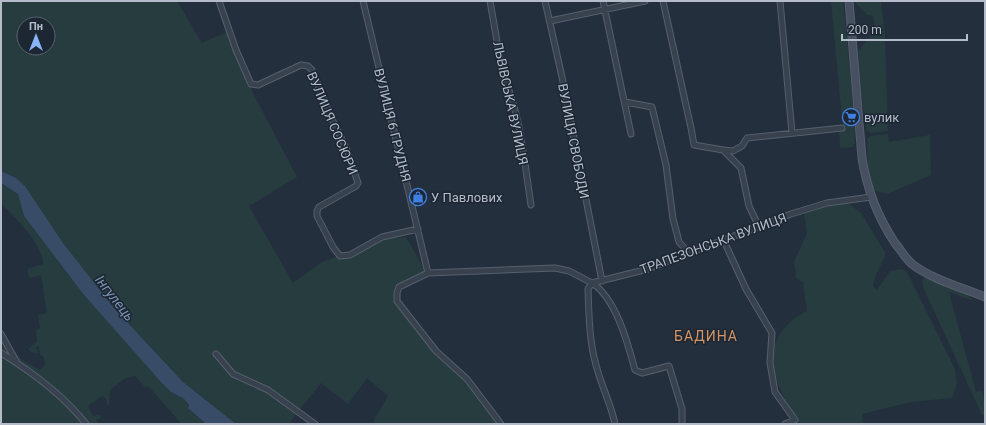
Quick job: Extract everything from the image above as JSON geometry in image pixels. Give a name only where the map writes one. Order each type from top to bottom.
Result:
[{"type":"main road","points":[[849,1],[865,180],[883,225],[906,258],[914,265],[935,276],[985,297]]},
{"type":"street","name":"ВУЛИЦЯ СОСЮРИ","points":[[219,1],[236,50],[251,84],[258,85],[301,65],[308,66],[312,70],[332,119],[347,150],[358,183],[356,186],[319,207],[317,211],[317,216],[333,247],[340,256],[350,255],[382,237],[418,229]]},
{"type":"street","name":"ВУЛИЦЯ 6 ГРУДНЯ","points":[[363,1],[428,273]]},
{"type":"street","name":"ЛЬВІВСЬКА ВУЛИЦЯ","points":[[490,1],[503,76],[509,87],[514,108],[531,205]]},
{"type":"street","name":"ВУЛИЦЯ СВОБОДИ","points":[[545,1],[602,281]]},
{"type":"street","points":[[604,1],[631,134]]},
{"type":"street","points":[[550,21],[645,1]]},
{"type":"street","points":[[663,1],[694,145],[698,147],[733,151],[742,146],[747,138],[842,128]]},
{"type":"street","points":[[780,1],[792,133]]},
{"type":"street","points":[[625,102],[652,107],[666,165],[673,219],[679,242],[690,254]]},
{"type":"street","points":[[723,150],[740,168],[749,206],[759,227]]},
{"type":"street","name":"ТРАПЕЗОНСЬКА ВУЛИЦЯ","points":[[592,283],[648,269],[827,203],[871,197]]},
{"type":"street","points":[[724,241],[746,289],[772,333],[770,363],[775,392],[795,420],[785,424]]},
{"type":"street","points":[[501,424],[467,379],[436,351],[397,301],[399,287],[428,273],[555,268],[569,271],[601,288],[614,311],[628,343],[635,370],[642,373],[669,366],[682,409],[682,424]]},
{"type":"street","points":[[592,283],[588,288],[590,334],[596,364],[603,390],[612,412],[614,424]]},
{"type":"street","points":[[1,335],[1,343]]},
{"type":"street","points":[[1,335],[17,363]]},
{"type":"street","points":[[1,353],[31,372],[76,412],[86,424]]},
{"type":"street","points":[[216,354],[233,374],[268,390],[315,424]]},
{"type":"green space","points":[[1,1],[177,1],[202,43],[227,32],[251,89],[297,177],[249,206],[293,283],[322,262],[336,257],[351,257],[385,238],[406,237],[424,269],[422,274],[398,286],[396,301],[433,352],[466,380],[498,424],[376,424],[373,421],[388,396],[367,378],[348,404],[321,383],[290,422],[292,424],[236,424],[183,382],[114,308],[63,243],[25,186],[16,178],[1,171]]},
{"type":"green space","points":[[831,1],[843,1],[854,113],[855,142],[853,147],[840,148],[839,131],[843,130]]},
{"type":"green space","points":[[854,1],[881,1],[885,37],[888,131],[870,133],[867,131],[859,79],[858,52],[875,29],[873,16],[867,15]]},
{"type":"green space","points":[[888,134],[889,142],[930,135],[931,175],[887,194],[873,190],[868,171],[867,139],[870,136]]},
{"type":"green space","points":[[1,183],[18,194],[24,216],[84,295],[171,392],[184,399],[194,414],[206,424],[178,424],[180,422],[148,386],[145,387],[135,376],[124,379],[110,390],[109,405],[107,405],[106,399],[102,396],[88,406],[93,416],[100,415],[102,418],[96,420],[99,424],[88,424],[69,404],[1,352],[3,344],[16,353],[22,360],[40,370],[45,365],[43,356],[40,355],[39,346],[35,347],[38,352],[36,353],[31,352],[28,349],[37,342],[36,330],[40,328],[38,315],[47,313],[41,275],[29,278],[27,269],[43,264],[42,256],[27,231],[1,203]]},
{"type":"green space","points":[[848,203],[861,213],[886,254],[875,277],[873,286],[877,290],[890,271],[902,269],[907,272],[955,369],[957,384],[952,398],[910,402],[862,414],[863,424],[800,424],[779,387],[773,361],[774,348],[779,335],[789,323],[807,311],[803,283],[796,278],[794,262],[807,233],[804,213],[829,206]]},
{"type":"green space","points":[[926,276],[962,290],[974,301],[949,292],[976,392],[983,391],[985,414],[982,415],[923,287],[922,281]]},
{"type":"green space","points":[[1,357],[12,363],[44,387],[82,424],[1,424]]},
{"type":"water","points":[[1,171],[16,178],[25,186],[63,243],[114,308],[183,382],[236,424],[206,424],[188,408],[189,405],[184,399],[171,392],[161,382],[84,295],[24,216],[18,194],[1,183]]},
{"type":"place","name":"вулик","points":[[851,117]]},
{"type":"place","name":"У Павлових","points":[[418,197]]},
{"type":"district","name":"БАДИНА","points":[[706,336]]},
{"type":"water label","name":"Інгулець","points":[[115,298]]}]
